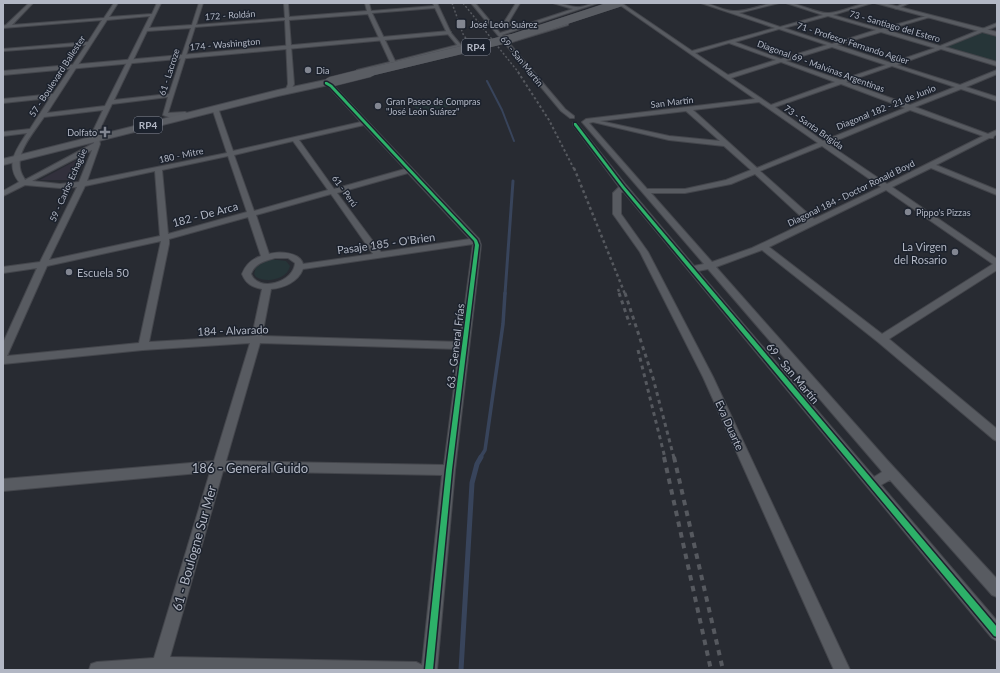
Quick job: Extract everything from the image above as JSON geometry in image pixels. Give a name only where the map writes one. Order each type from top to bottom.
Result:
[{"type":"main road","name":"RP4","points":[[326,81],[509,36],[609,3]]},
{"type":"main road","name":"RP4","points":[[3,162],[97,141],[199,112],[284,91],[512,38],[621,4]]},
{"type":"street","points":[[3,32],[31,3]]},
{"type":"street","name":"57 - Boulevard Ballester","points":[[15,159],[73,67],[116,3]]},
{"type":"street","name":"59 - Carlos Echagüe","points":[[3,354],[43,264],[82,184],[97,141],[95,133],[159,3]]},
{"type":"street","name":"61 - Lacroze","points":[[199,112],[167,116],[166,112],[201,3]]},
{"type":"street","points":[[284,91],[291,84],[286,3]]},
{"type":"street","points":[[367,3],[369,12],[393,62]]},
{"type":"street","name":"69 - San Martín","points":[[473,3],[501,34],[563,110],[572,117],[581,117],[622,185],[997,633]]},
{"type":"street","points":[[518,3],[506,25],[514,27],[526,26]]},
{"type":"street","points":[[555,3],[577,9]]},
{"type":"street","points":[[501,34],[596,3]]},
{"type":"street","points":[[507,42],[558,27],[621,4],[628,3]]},
{"type":"street","name":"71 - Profesor Fernando Agüer","points":[[703,3],[997,99]]},
{"type":"street","points":[[734,13],[777,3]]},
{"type":"street","name":"73 - Santiago del Estero","points":[[788,3],[997,64]]},
{"type":"street","points":[[693,52],[870,3]]},
{"type":"street","points":[[878,3],[997,34]]},
{"type":"street","points":[[896,8],[908,3]]},
{"type":"street","name":"73 - Santa Brígida","points":[[621,4],[693,52],[770,107],[997,263]]},
{"type":"street","points":[[326,81],[347,81],[415,65],[418,62],[464,51],[449,33],[435,5]]},
{"type":"street","name":"172 - Roldán","points":[[146,30],[369,12],[435,5]]},
{"type":"street","points":[[3,27],[152,15]]},
{"type":"street","points":[[727,77],[928,16]]},
{"type":"street","points":[[539,22],[545,26],[558,27]]},
{"type":"street","points":[[770,107],[939,48],[984,31],[997,24]]},
{"type":"street","name":"174 - Washington","points":[[3,73],[449,33]]},
{"type":"street","name":"Diagonal 69 - Malvinas Argentinas","points":[[730,42],[997,140]]},
{"type":"street","points":[[3,50],[89,43]]},
{"type":"street","points":[[326,81],[393,62],[460,46]]},
{"type":"street","points":[[408,59],[415,65]]},
{"type":"street","name":"Diagonal 182 - 21 de Junio","points":[[644,191],[685,191],[713,186],[997,72]]},
{"type":"street","points":[[326,81],[476,241]]},
{"type":"street","points":[[3,101],[55,96]]},
{"type":"street","points":[[43,115],[171,96]]},
{"type":"street","name":"San Martín","points":[[584,122],[760,100]]},
{"type":"street","points":[[215,108],[266,257]]},
{"type":"street","points":[[688,110],[813,223]]},
{"type":"street","name":"69 - San Martín","points":[[572,117],[567,121],[584,122],[892,473],[997,590]]},
{"type":"street","points":[[584,122],[669,138],[726,144]]},
{"type":"street","name":"180 - Mitre","points":[[24,183],[60,186],[82,184],[230,154],[366,123]]},
{"type":"street","points":[[3,134],[32,131]]},
{"type":"street","name":"Diagonal 184 - Doctor Ronald Boyd","points":[[693,269],[711,266],[763,247],[887,188],[997,132]]},
{"type":"street","name":"61 - Perú","points":[[295,139],[378,255]]},
{"type":"street","points":[[3,194],[97,141]]},
{"type":"street","points":[[15,159],[14,165],[24,183]]},
{"type":"street","points":[[930,165],[997,193]]},
{"type":"street","points":[[143,346],[166,237],[158,169]]},
{"type":"street","name":"182 - De Arca","points":[[3,270],[43,264],[166,237],[252,215],[411,170]]},
{"type":"street","points":[[622,185],[635,181]]},
{"type":"street","name":"Eva Duarte","points":[[622,185],[617,193],[616,212],[644,252],[708,377],[842,670]]},
{"type":"street","name":"Pasaje 185 - O'Brien","points":[[300,267],[476,241]]},
{"type":"street","name":"63 - General Frías","points":[[429,670],[449,470],[477,245],[476,241]]},
{"type":"street","points":[[763,247],[882,339],[997,436]]},
{"type":"street","points":[[282,255],[290,256],[295,258],[300,267],[298,272],[289,280],[277,286],[267,287],[252,284],[247,280],[246,275],[252,265],[266,257],[282,255]]},
{"type":"street","points":[[882,339],[997,266]]},
{"type":"street","name":"61 - Boulogne Sur Mer","points":[[159,668],[256,339],[267,287]]},
{"type":"street","name":"184 - Alvarado","points":[[3,360],[143,346],[256,339],[465,346]]},
{"type":"street","name":"186 - General Guido","points":[[3,486],[218,466],[449,470]]},
{"type":"street","points":[[872,484],[892,473]]},
{"type":"street","points":[[96,670],[159,668],[416,670]]},
{"type":"shaded area","points":[[985,32],[997,35],[997,64],[942,48]]},
{"type":"shaded area","points":[[446,98],[455,105],[422,113],[413,106]]},
{"type":"shaded area","points":[[86,155],[74,180],[40,180]]},
{"type":"shaded area","points":[[270,259],[286,261],[290,266],[288,271],[276,279],[265,280],[256,277],[254,274],[256,267]]},
{"type":"waterway","points":[[487,81],[502,110],[514,141]]},
{"type":"waterway","points":[[505,294],[513,181]]},
{"type":"waterway","points":[[480,458],[485,450],[503,324],[505,293]]},
{"type":"waterway","points":[[461,670],[472,483],[477,464],[481,457]]},
{"type":"railway","points":[[452,3],[463,34],[475,52]]},
{"type":"railway","points":[[463,3],[519,73]]},
{"type":"railway","points":[[518,72],[549,120],[574,169]]},
{"type":"railway","points":[[574,168],[625,294]]},
{"type":"railway","points":[[618,289],[620,294]]},
{"type":"railway","points":[[619,293],[630,325]]},
{"type":"railway","points":[[625,293],[653,378],[674,458]]},
{"type":"railway","points":[[638,350],[665,458]]},
{"type":"railway","points":[[664,457],[711,670]]},
{"type":"railway","points":[[674,457],[723,670]]},
{"type":"cycle path","points":[[326,83],[331,86],[476,241],[477,245],[449,470],[429,670]]},
{"type":"cycle path","points":[[575,124],[623,187],[997,633]]},
{"type":"place","name":"José León Suárez","points":[[461,24]]},
{"type":"place","name":"Dia","points":[[308,70]]},
{"type":"place","name":"Gran Paseo de Compras \"José León Suárez\"","points":[[378,106]]},
{"type":"place","name":"Dolfato","points":[[105,132]]},
{"type":"place","name":"Pippo's Pizzas","points":[[908,212]]},
{"type":"place","name":"La Virgen del Rosario","points":[[955,252]]},
{"type":"place","name":"Escuela 50","points":[[69,272]]}]
